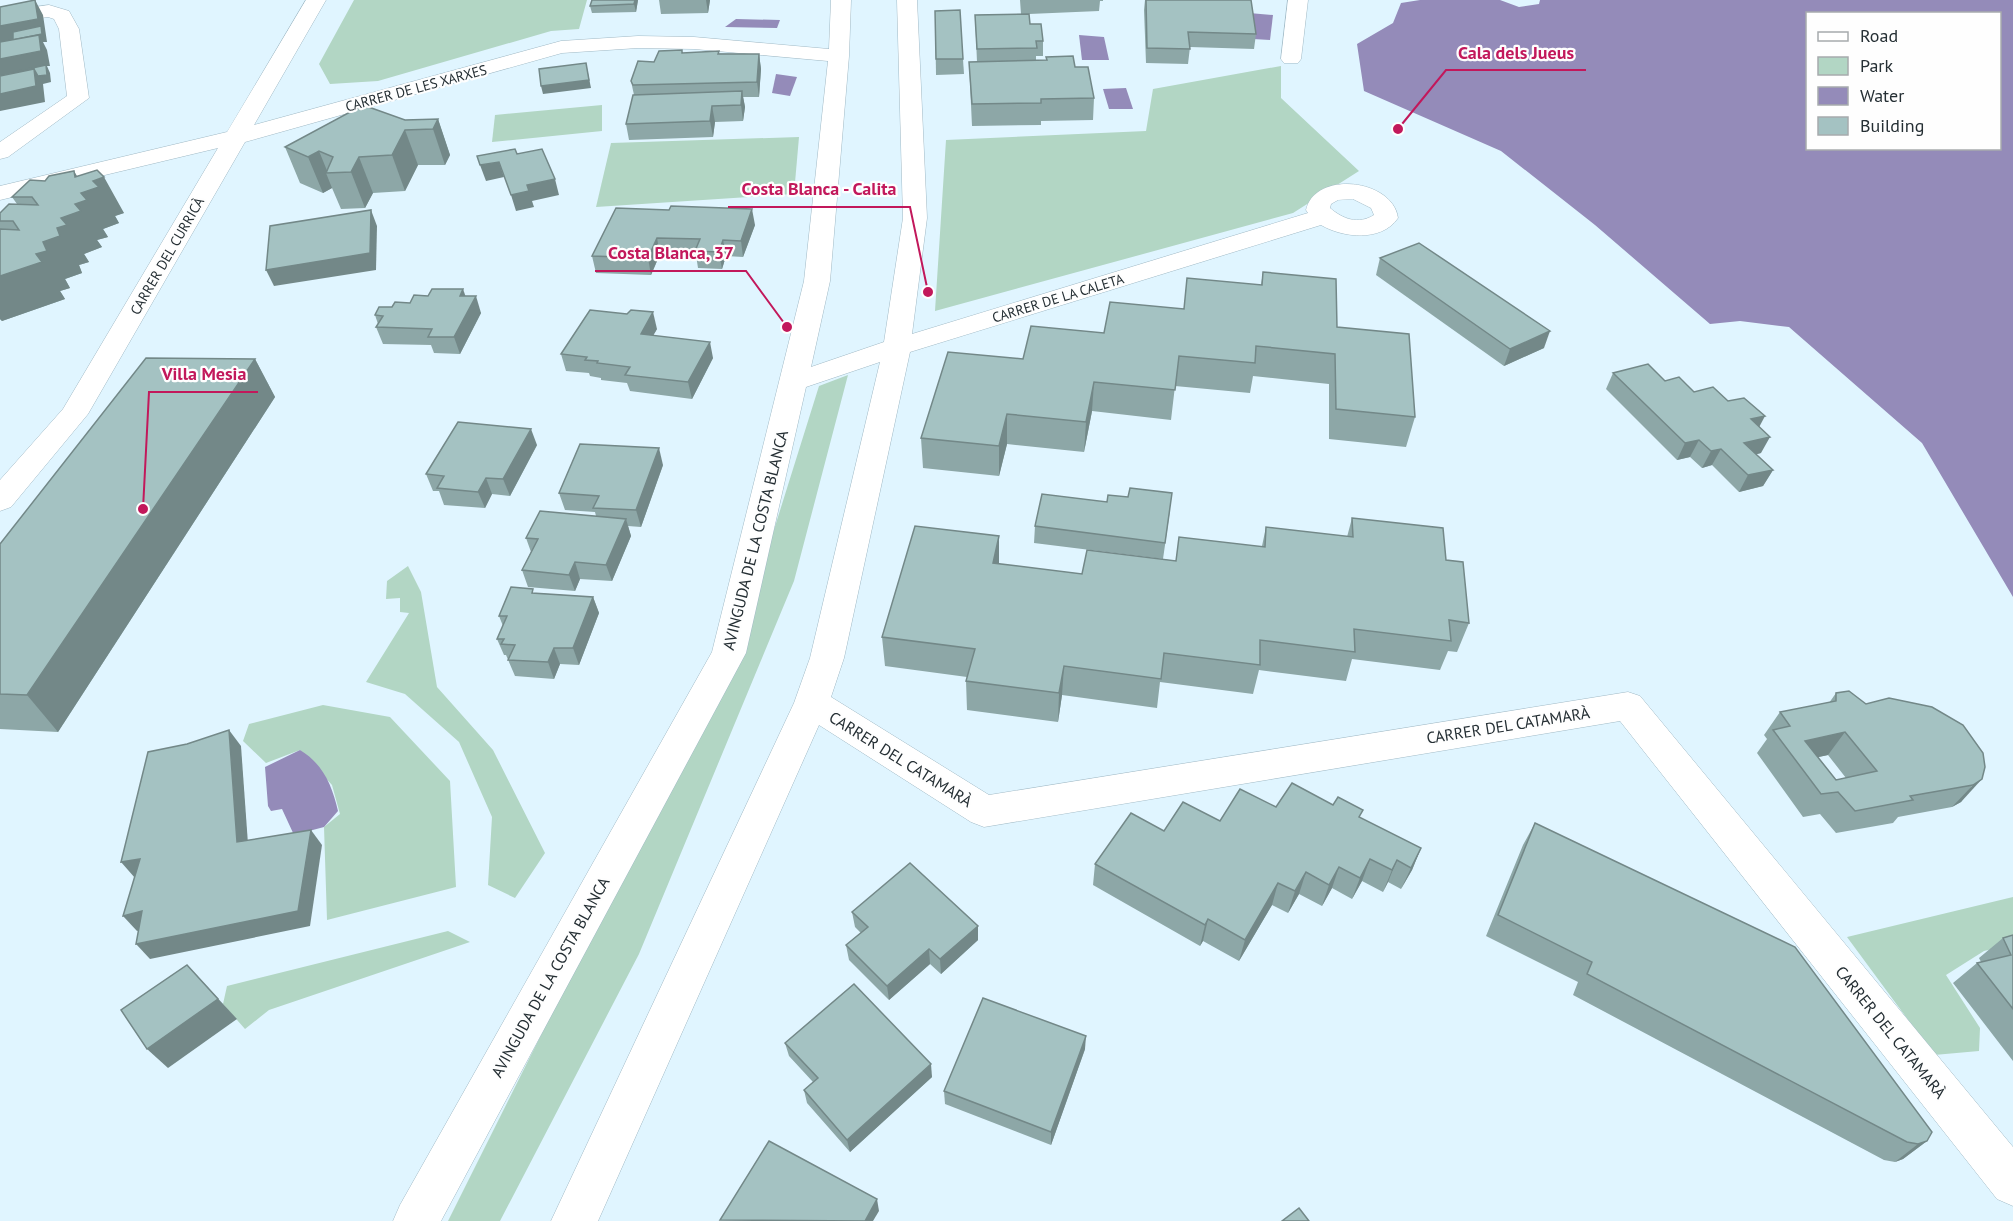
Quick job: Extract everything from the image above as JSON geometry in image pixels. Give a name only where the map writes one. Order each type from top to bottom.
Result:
[{"type":"street","name":"CARRER DEL CURRICÀ","points":[[0,500],[74,414],[316,0]]},
{"type":"street","name":"AVINGUDA DE LA COSTA BLANCA","points":[[416,1221],[729,653],[817,281],[839,56],[841,0]]},
{"type":"street","points":[[574,1221],[812,703],[827,658],[897,347],[915,218],[907,0]]},
{"type":"street","points":[[1291,59],[1298,0]]},
{"type":"street","points":[[0,18],[49,11],[62,15],[69,29],[78,98],[0,152]]},
{"type":"street","name":"CARRER DE LES XARXES","points":[[0,194],[236,137],[561,47],[649,42],[839,56]]},
{"type":"street","name":"CARRER DE LA CALETA","points":[[793,382],[897,347],[1324,216]]},
{"type":"street","name":"CARRER DEL CATAMARÀ","points":[[812,703],[984,811],[1628,706],[2013,1183]]},
{"type":"green space","points":[[354,0],[587,0],[579,29],[551,31],[378,81],[330,84],[319,64]]},
{"type":"green space","points":[[1281,66],[1281,98],[1359,171],[1293,213],[935,311],[946,140],[1146,131],[1153,89]]},
{"type":"green space","points":[[602,105],[602,131],[492,142],[495,115]]},
{"type":"green space","points":[[799,137],[794,194],[596,207],[611,143]]},
{"type":"green space","points":[[848,375],[794,581],[639,954],[500,1221],[448,1221],[741,635],[819,386]]},
{"type":"green space","points":[[408,566],[421,592],[437,687],[493,750],[545,853],[515,898],[488,885],[492,817],[459,742],[405,694],[366,682],[409,613],[400,612],[400,598],[386,599],[387,581]]},
{"type":"green space","points":[[323,705],[390,717],[450,781],[456,887],[327,920],[324,827],[340,814],[332,785],[300,750],[266,763],[243,741],[249,724]]},
{"type":"green space","points":[[2013,897],[2013,944],[1984,951],[1946,975],[1980,1028],[1979,1051],[1934,1055],[1847,937]]},
{"type":"green space","points":[[448,931],[470,942],[269,1010],[245,1029],[223,1004],[227,986]]},
{"type":"water","points":[[1420,0],[1500,0],[1519,7],[1539,4],[1540,0],[2013,0],[2013,597],[1922,443],[1789,327],[1740,321],[1710,324],[1595,225],[1501,151],[1364,91],[1357,44],[1393,23],[1401,3]]},
{"type":"water","points":[[1249,13],[1273,15],[1270,40],[1253,39]]},
{"type":"water","points":[[736,19],[780,20],[777,28],[725,27]]},
{"type":"water","points":[[1079,35],[1104,37],[1109,60],[1082,60]]},
{"type":"water","points":[[776,74],[797,77],[790,96],[772,93]]},
{"type":"water","points":[[1126,88],[1133,109],[1109,109],[1103,89]]},
{"type":"water","points":[[300,750],[321,769],[333,792],[338,811],[324,827],[294,835],[282,809],[271,811],[268,806],[265,767]]},
{"type":"building","points":[[35,0],[38,19],[0,26],[0,7]]},
{"type":"building","points":[[592,0],[635,0],[634,4],[590,6]]},
{"type":"building","points":[[1146,0],[1251,0],[1256,34],[1188,32],[1190,49],[1147,48]]},
{"type":"building","points":[[960,10],[963,59],[936,59],[935,11]]},
{"type":"building","points":[[1029,14],[1030,24],[1041,24],[1043,41],[1036,41],[1037,48],[977,49],[975,15]]},
{"type":"building","points":[[41,26],[42,34],[13,40],[13,32]]},
{"type":"building","points":[[39,35],[41,51],[0,59],[0,42]]},
{"type":"building","points":[[682,50],[682,53],[719,51],[718,54],[759,54],[757,82],[633,85],[631,81],[638,61],[654,62],[659,51]]},
{"type":"building","points":[[1073,56],[1075,67],[1088,67],[1094,98],[1041,99],[1041,103],[972,104],[969,62],[1047,60],[1046,57]]},
{"type":"building","points":[[586,63],[589,80],[541,86],[539,69]]},
{"type":"building","points":[[46,65],[47,75],[38,76],[34,69],[14,72]]},
{"type":"building","points":[[34,69],[36,86],[0,94],[0,76]]},
{"type":"building","points":[[742,91],[741,105],[712,106],[710,121],[626,124],[633,95]]},
{"type":"building","points":[[363,105],[405,120],[438,119],[433,129],[405,130],[392,155],[359,157],[351,172],[326,173],[333,157],[319,151],[308,157],[285,147]]},
{"type":"building","points":[[515,149],[517,154],[542,149],[555,179],[527,185],[529,191],[511,195],[499,162],[480,165],[477,156]]},
{"type":"building","points":[[97,170],[104,177],[93,181],[99,187],[81,193],[87,200],[75,204],[81,211],[61,218],[67,225],[57,228],[60,236],[43,242],[47,251],[36,254],[42,262],[0,276],[0,229],[19,230],[13,221],[0,221],[0,213],[9,204],[38,205],[32,197],[12,197],[30,180],[45,181],[49,176],[74,171],[75,177]]},
{"type":"building","points":[[671,206],[752,209],[741,241],[723,240],[719,252],[695,251],[700,239],[657,238],[648,258],[592,256],[616,208],[669,210]]},
{"type":"building","points":[[371,210],[370,253],[266,270],[270,226]]},
{"type":"building","points":[[1419,243],[1550,331],[1510,349],[1380,258]]},
{"type":"building","points":[[1263,272],[1336,279],[1337,327],[1409,334],[1415,417],[1336,409],[1335,354],[1256,346],[1255,363],[1179,356],[1175,390],[1094,382],[1086,422],[1007,414],[999,446],[921,438],[948,352],[1023,359],[1031,326],[1104,333],[1110,302],[1184,309],[1187,278],[1262,285]]},
{"type":"building","points":[[432,289],[463,289],[460,296],[476,296],[454,337],[428,337],[432,329],[376,327],[383,316],[375,315],[379,307],[392,307],[395,302],[410,303],[414,295],[428,296]]},
{"type":"building","points":[[590,310],[627,314],[631,310],[653,312],[641,334],[710,342],[688,382],[625,375],[630,367],[597,363],[598,361],[585,360],[587,357],[561,354]]},
{"type":"building","points":[[146,358],[255,359],[27,695],[0,694],[0,544]]},
{"type":"building","points":[[1648,364],[1665,381],[1679,377],[1694,392],[1713,387],[1728,401],[1744,398],[1765,416],[1751,419],[1770,437],[1744,443],[1773,470],[1748,475],[1721,449],[1711,451],[1699,440],[1685,443],[1613,373]]},
{"type":"building","points":[[458,422],[531,429],[503,479],[486,478],[478,492],[437,488],[444,476],[426,474]]},
{"type":"building","points":[[580,444],[659,448],[636,510],[593,508],[599,496],[559,493]]},
{"type":"building","points":[[1130,488],[1172,493],[1165,543],[1035,526],[1042,494],[1107,502],[1108,495],[1128,497]]},
{"type":"building","points":[[540,511],[626,519],[606,565],[575,562],[569,575],[522,570],[538,539],[526,538]]},
{"type":"building","points":[[1352,518],[1443,528],[1446,560],[1463,562],[1469,623],[1449,620],[1451,641],[1354,629],[1355,652],[1260,640],[1260,665],[1164,653],[1161,679],[1064,666],[1059,693],[966,681],[975,649],[882,637],[915,526],[999,536],[993,563],[1082,574],[1087,550],[1176,561],[1179,537],[1265,547],[1266,527],[1353,537]]},
{"type":"building","points":[[511,587],[533,589],[532,593],[593,597],[573,648],[554,648],[548,662],[508,660],[515,645],[501,644],[504,639],[497,639],[507,616],[499,616]]},
{"type":"building","points":[[1849,691],[1866,704],[1889,698],[1932,707],[1963,725],[1983,753],[1985,767],[1982,779],[1973,785],[1910,796],[1913,800],[1855,811],[1838,792],[1821,794],[1773,730],[1790,726],[1780,712],[1836,701],[1836,693]],"holes":[[[1845,732],[1877,771],[1836,780],[1805,741]]]},
{"type":"building","points":[[229,730],[237,842],[311,830],[298,911],[136,944],[142,911],[123,916],[140,859],[121,862],[148,752],[187,744]]},
{"type":"building","points":[[1292,783],[1333,805],[1338,797],[1363,810],[1359,817],[1421,848],[1411,868],[1397,860],[1392,870],[1370,859],[1360,878],[1339,867],[1329,885],[1306,872],[1295,891],[1278,883],[1245,940],[1208,919],[1205,925],[1095,864],[1131,813],[1164,831],[1183,802],[1220,821],[1240,789],[1276,807]]},
{"type":"building","points":[[1535,823],[1795,947],[1932,1132],[1927,1141],[1918,1144],[1907,1142],[1587,974],[1592,962],[1498,915]]},
{"type":"building","points":[[910,863],[978,926],[940,959],[929,949],[887,986],[846,945],[868,927],[852,912]]},
{"type":"building","points":[[2013,935],[2013,1009],[1977,963],[2011,955],[2003,938]]},
{"type":"building","points":[[187,965],[218,999],[147,1049],[121,1010]]},
{"type":"building","points":[[854,984],[931,1064],[847,1140],[804,1090],[818,1078],[785,1043]]},
{"type":"building","points":[[983,998],[1086,1036],[1051,1132],[944,1091]]},
{"type":"building","points":[[769,1141],[877,1199],[865,1221],[720,1220]]},
{"type":"building","points":[[1299,1208],[1309,1221],[1282,1221]]},
{"type":"place","name":"Cala dels Jueus","points":[[1398,129]]},
{"type":"place","name":"Costa Blanca - Calita","points":[[928,292]]},
{"type":"place","name":"Costa Blanca, 37","points":[[787,327]]},
{"type":"place","name":"Villa Mesia","points":[[143,509]]}]
